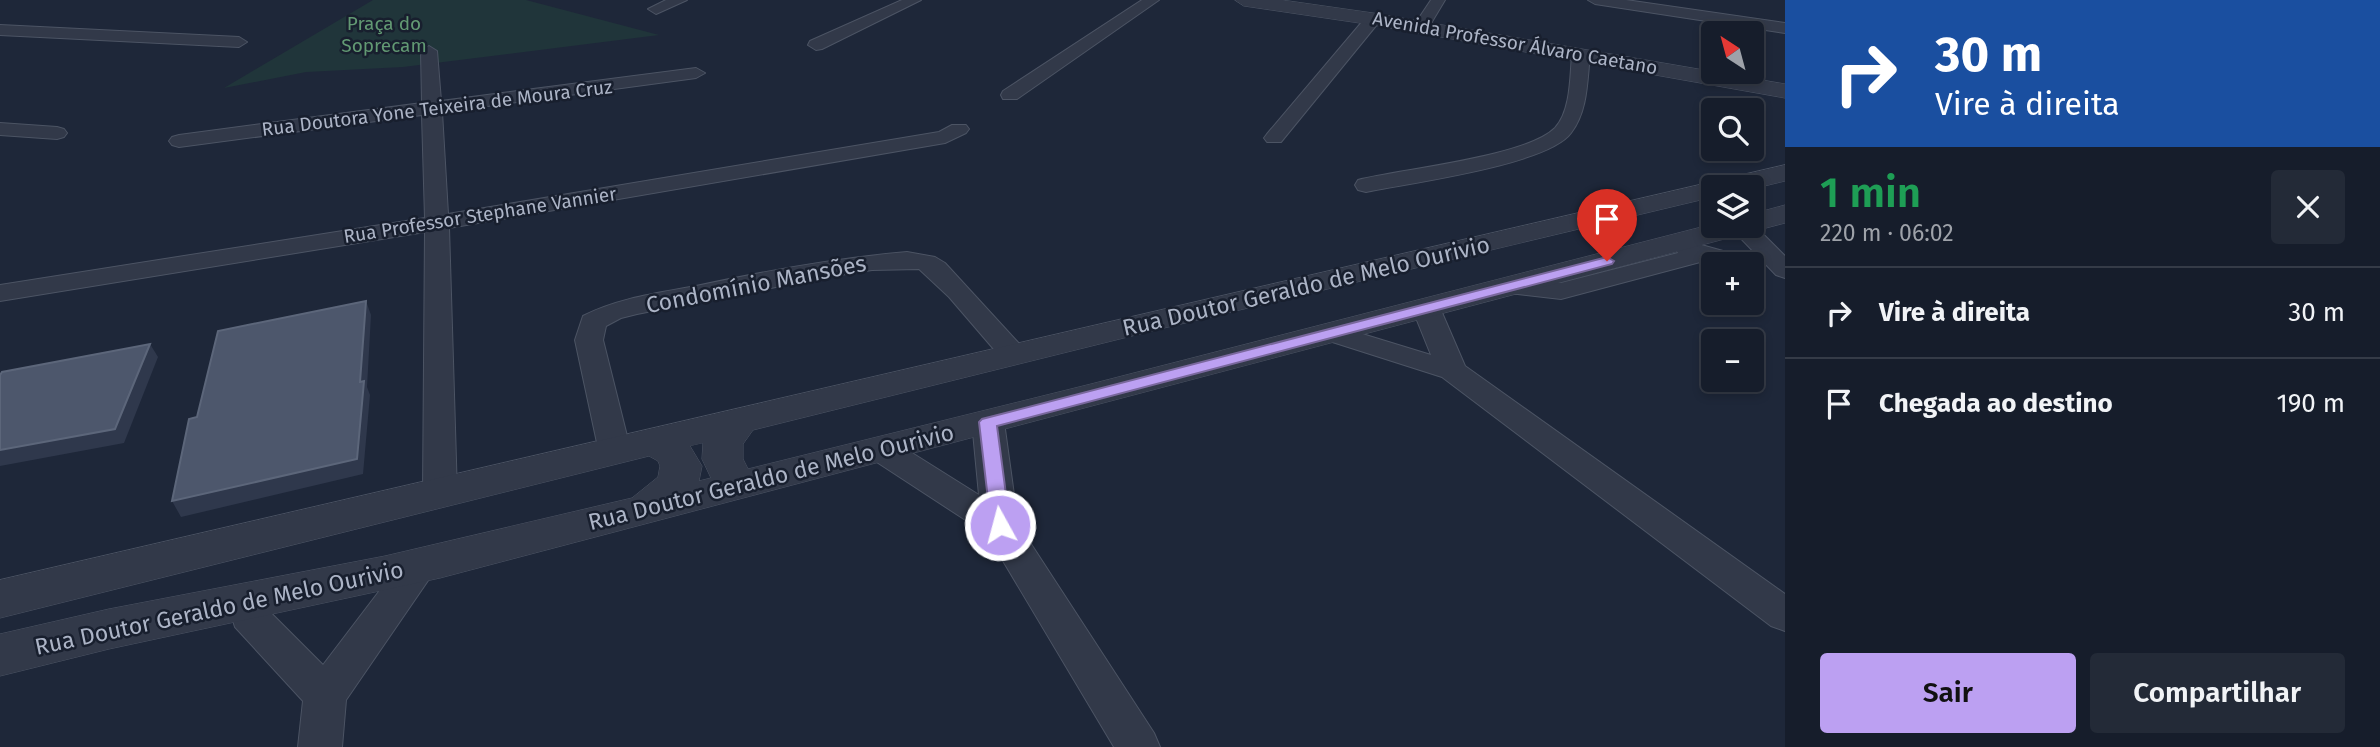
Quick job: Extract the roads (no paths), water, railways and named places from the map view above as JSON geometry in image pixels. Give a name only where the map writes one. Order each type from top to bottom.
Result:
[{"type":"street","points":[[656,9],[680,0]]},
{"type":"street","points":[[816,45],[914,0]]},
{"type":"street","points":[[1010,95],[1152,0]]},
{"type":"street","name":"Avenida Professor Álvaro Caetano","points":[[1244,0],[1421,27],[1785,91]]},
{"type":"street","points":[[1421,27],[1438,0]]},
{"type":"street","points":[[1595,0],[1785,28]]},
{"type":"street","points":[[1274,138],[1373,19]]},
{"type":"street","points":[[0,30],[239,43]]},
{"type":"street","points":[[429,51],[438,223],[440,494]]},
{"type":"street","points":[[1366,185],[1514,154],[1551,141],[1562,132],[1570,117],[1581,55]]},
{"type":"street","name":"Rua Doutora Yone Teixeira de Moura Cruz","points":[[178,141],[696,74]]},
{"type":"street","points":[[0,130],[57,133]]},
{"type":"street","name":"Rua Professor Stephane Vannier","points":[[0,293],[438,223],[945,137],[959,130]]},
{"type":"street","points":[[1764,178],[1785,173]]},
{"type":"street","name":"Rua Doutor Geraldo de Melo Ourivio","points":[[0,599],[1284,290],[1701,193]]},
{"type":"street","points":[[1764,220],[1785,214]]},
{"type":"street","name":"Rua Doutor Geraldo de Melo Ourivio","points":[[0,655],[115,627],[419,566],[1213,365],[1701,237]]},
{"type":"street","points":[[1753,238],[1785,270]]},
{"type":"street","points":[[1673,244],[1701,252]]},
{"type":"street","points":[[1510,286],[1561,291],[1701,254]]},
{"type":"street","name":"Condomínio Mansões","points":[[634,447],[589,340],[593,322],[612,312],[865,263],[918,259],[929,263],[944,277],[1014,355]]},
{"type":"street","points":[[1764,270],[1785,276]]},
{"type":"street","points":[[1284,290],[1277,309],[1285,317],[1306,328],[1331,333],[1451,371],[1785,615]]},
{"type":"street","points":[[1426,309],[1451,371]]},
{"type":"street","points":[[737,486],[725,464],[722,441],[725,434],[740,421]]},
{"type":"street","points":[[988,422],[1000,525],[1138,747]]},
{"type":"street","points":[[634,447],[673,452],[681,466],[677,484],[647,509]]},
{"type":"street","points":[[881,449],[1000,525]]},
{"type":"street","points":[[320,747],[325,695],[419,566]]},
{"type":"street","points":[[246,601],[249,616],[325,695]]},
{"type":"park label","name":"Praça do Soprecam","points":[[384,34]]}]
